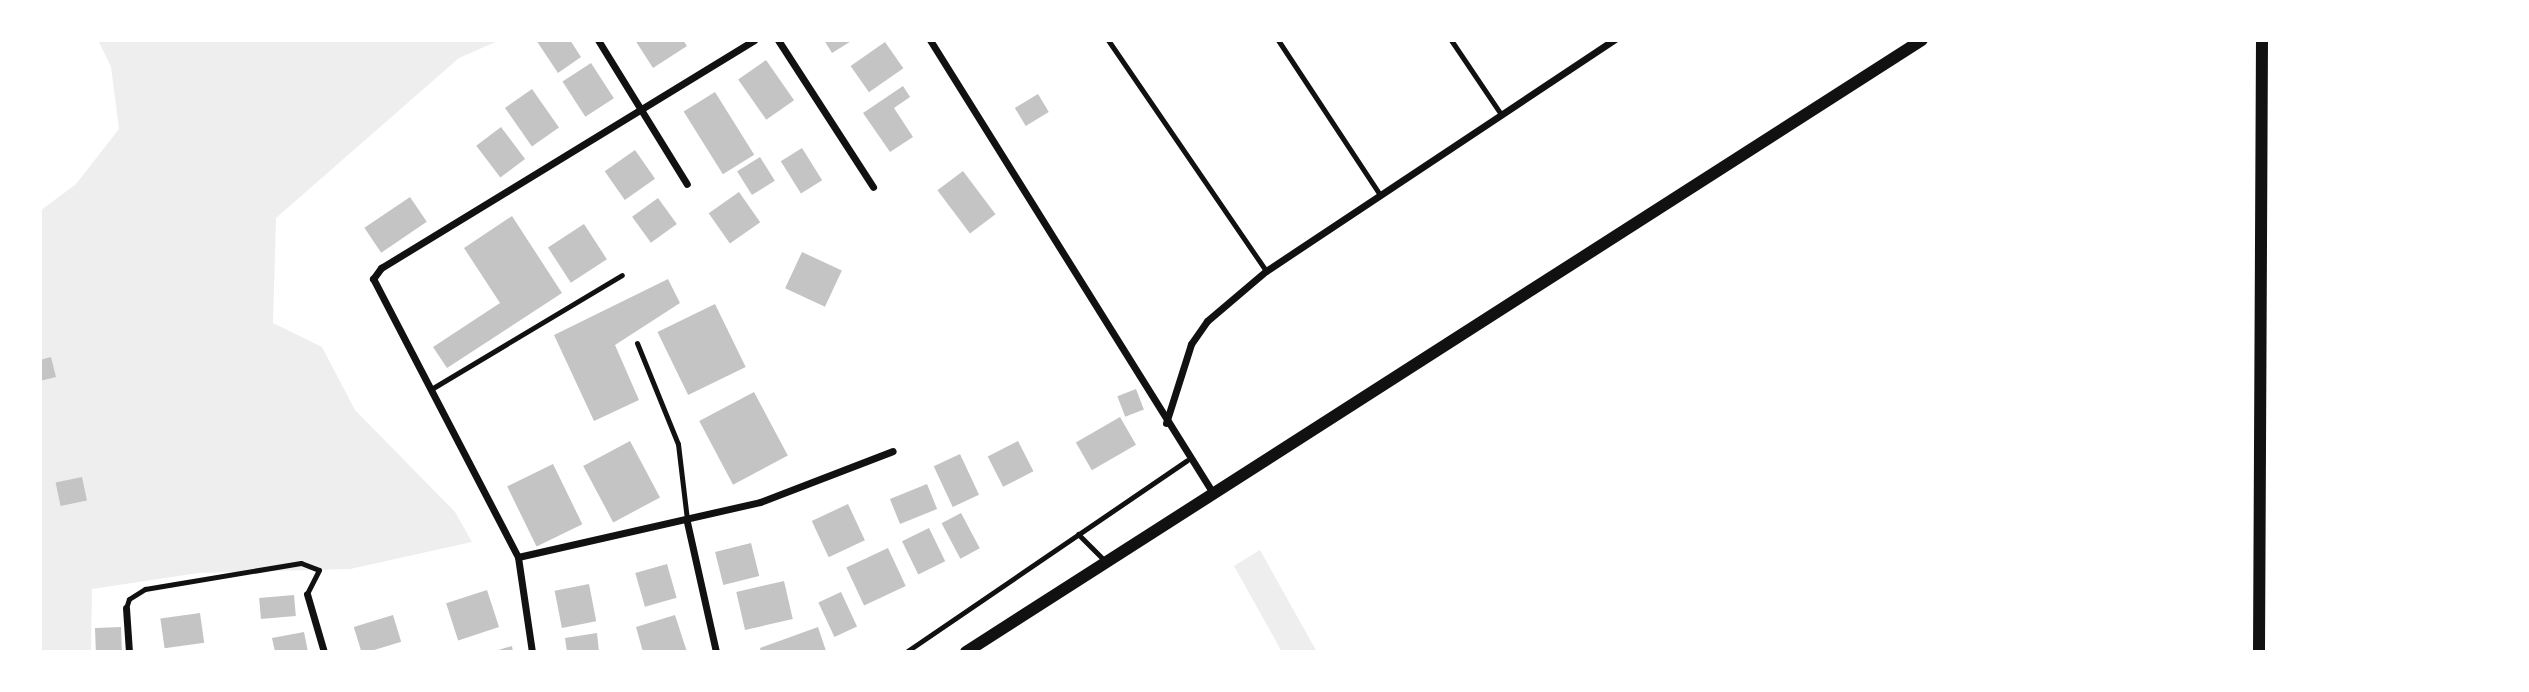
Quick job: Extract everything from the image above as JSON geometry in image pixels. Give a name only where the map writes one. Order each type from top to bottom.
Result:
[{"type":"street","points":[[598,40],[687,184]]},
{"type":"street","points":[[532,652],[518,557],[433,388],[373,279],[381,268],[639,107],[754,40]]},
{"type":"street","points":[[778,40],[873,187]]},
{"type":"street","points":[[930,40],[1187,460],[1213,493]]},
{"type":"street","points":[[1166,423],[1191,344],[1266,271],[1379,193],[1614,40]]},
{"type":"street","points":[[966,652],[1922,40]]},
{"type":"street","points":[[2259,652],[2262,40]]},
{"type":"street","points":[[518,557],[687,522],[893,451]]},
{"type":"street","points":[[687,522],[716,652]]},
{"type":"street","points":[[307,594],[324,652]]},
{"type":"street","points":[[127,608],[129,652]]},
{"type":"lane","points":[[1108,40],[1266,271]]},
{"type":"lane","points":[[1278,40],[1379,193]]},
{"type":"lane","points":[[1451,40],[1501,114]]},
{"type":"lane","points":[[433,388],[622,275]]},
{"type":"lane","points":[[637,342],[678,444],[687,522]]},
{"type":"lane","points":[[905,652],[1187,460]]},
{"type":"lane","points":[[1078,534],[1106,562]]},
{"type":"lane","points":[[127,608],[129,599],[145,589],[301,563],[319,570],[307,594]]},
{"type":"shaded area","points":[[98,40],[500,40],[459,58],[276,218],[273,323],[322,347],[355,410],[455,512],[472,542],[350,569],[198,573],[92,589],[91,652],[40,652],[40,211],[76,184],[119,129],[111,67]]},
{"type":"shaded area","points":[[1260,550],[1317,652],[1282,652],[1234,566]]},
{"type":"building","points":[[536,40],[570,40],[581,57],[558,73]]},
{"type":"building","points":[[635,40],[683,40],[687,46],[653,68]]},
{"type":"building","points":[[824,40],[853,40],[832,53]]},
{"type":"building","points":[[885,42],[903,68],[869,92],[851,66]]},
{"type":"building","points":[[766,60],[794,100],[766,120],[738,80]]},
{"type":"building","points":[[591,63],[614,98],[585,117],[562,82]]},
{"type":"building","points":[[903,86],[910,97],[894,108],[913,137],[890,152],[863,113]]},
{"type":"building","points":[[532,89],[559,128],[532,146],[505,108]]},
{"type":"building","points":[[715,92],[754,155],[723,174],[684,112]]},
{"type":"building","points":[[1038,94],[1049,112],[1026,126],[1015,108]]},
{"type":"building","points":[[501,127],[525,159],[500,178],[476,146]]},
{"type":"building","points":[[802,148],[822,180],[801,193],[781,161]]},
{"type":"building","points":[[635,150],[655,179],[625,200],[605,171]]},
{"type":"building","points":[[760,157],[775,181],[752,195],[737,171]]},
{"type":"building","points":[[963,171],[995,214],[970,233],[937,190]]},
{"type":"building","points":[[739,192],[760,222],[730,244],[709,213]]},
{"type":"building","points":[[410,197],[427,222],[381,253],[364,228]]},
{"type":"building","points":[[658,198],[677,224],[651,243],[632,217]]},
{"type":"building","points":[[512,216],[562,293],[447,368],[433,347],[500,303],[464,248]]},
{"type":"building","points":[[584,224],[607,259],[571,283],[548,247]]},
{"type":"building","points":[[802,252],[842,271],[825,307],[785,288]]},
{"type":"building","points":[[668,279],[680,303],[615,345],[639,400],[594,421],[554,335]]},
{"type":"building","points":[[715,304],[746,367],[688,395],[657,332]]},
{"type":"building","points":[[51,357],[56,377],[40,381],[40,360]]},
{"type":"building","points":[[1136,389],[1144,410],[1125,417],[1117,396]]},
{"type":"building","points":[[754,392],[788,456],[733,485],[699,421]]},
{"type":"building","points":[[1120,417],[1136,445],[1092,470],[1076,442]]},
{"type":"building","points":[[630,441],[660,498],[613,522],[583,466]]},
{"type":"building","points":[[1018,441],[1033,471],[1003,487],[988,456]]},
{"type":"building","points":[[960,454],[979,495],[953,507],[934,466]]},
{"type":"building","points":[[553,464],[582,524],[537,547],[507,486]]},
{"type":"building","points":[[82,477],[87,500],[61,506],[56,483]]},
{"type":"building","points":[[927,484],[937,509],[900,524],[890,499]]},
{"type":"building","points":[[848,504],[865,540],[829,557],[812,521]]},
{"type":"building","points":[[961,513],[980,548],[960,559],[942,523]]},
{"type":"building","points":[[929,528],[945,561],[918,574],[902,541]]},
{"type":"building","points":[[751,543],[759,576],[723,585],[715,552]]},
{"type":"building","points":[[888,548],[906,586],[864,606],[846,567]]},
{"type":"building","points":[[667,564],[677,598],[645,607],[635,573]]},
{"type":"building","points":[[784,581],[793,619],[745,630],[736,592]]},
{"type":"building","points":[[589,584],[596,621],[562,628],[555,591]]},
{"type":"building","points":[[487,590],[499,627],[458,640],[446,603]]},
{"type":"building","points":[[841,592],[857,626],[834,637],[818,603]]},
{"type":"building","points":[[294,595],[296,616],[261,619],[259,598]]},
{"type":"building","points":[[200,613],[204,643],[165,648],[160,619]]},
{"type":"building","points":[[393,615],[401,642],[361,652],[354,627]]},
{"type":"building","points":[[675,615],[687,652],[643,652],[636,627]]},
{"type":"building","points":[[121,627],[122,652],[96,652],[95,628]]},
{"type":"building","points":[[818,627],[826,651],[761,652],[760,648]]},
{"type":"building","points":[[304,632],[308,652],[275,652],[272,638]]},
{"type":"building","points":[[597,633],[599,652],[567,652],[565,638]]},
{"type":"building","points":[[512,646],[513,652],[495,652],[495,651]]}]
